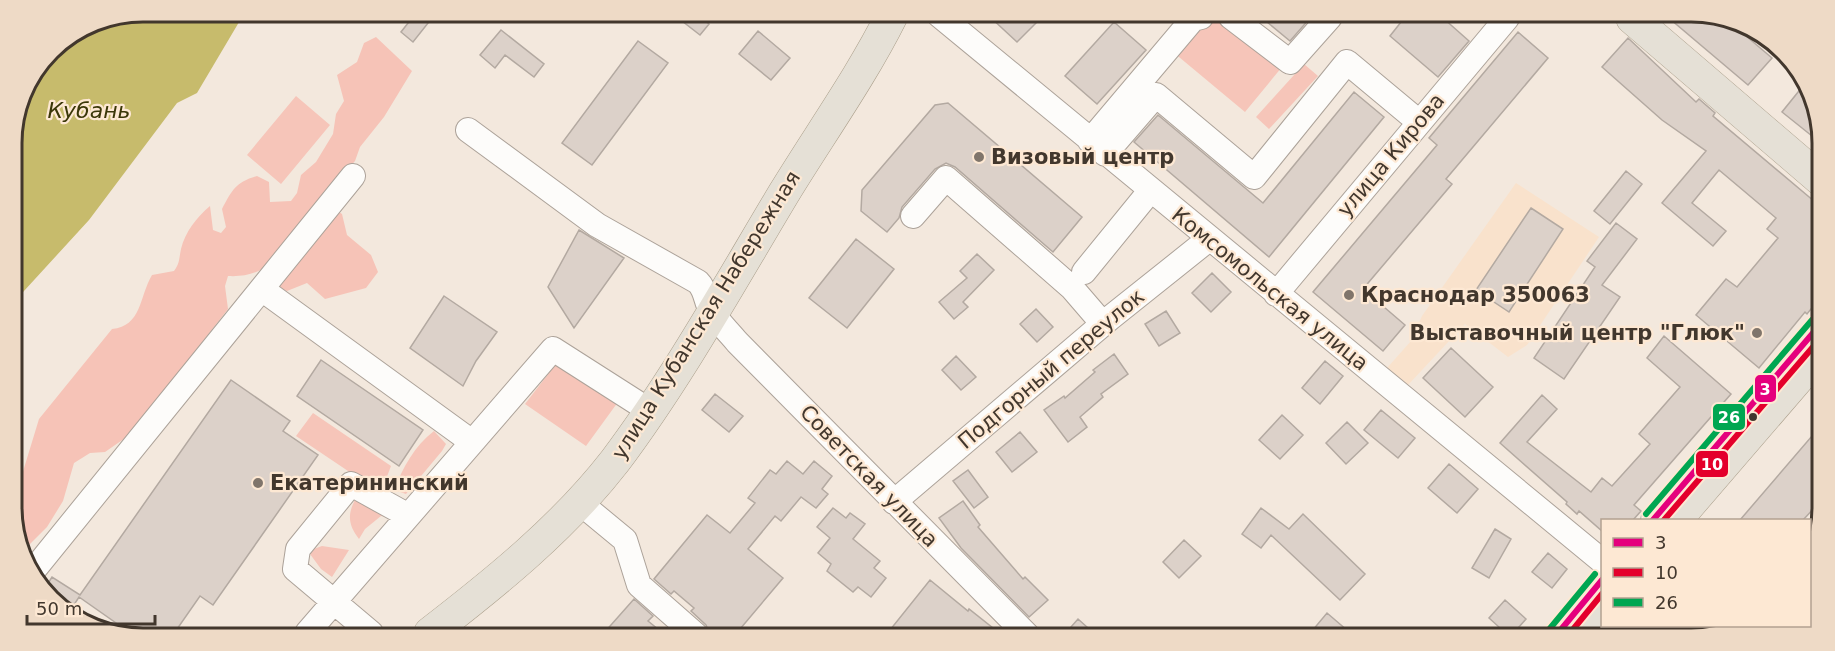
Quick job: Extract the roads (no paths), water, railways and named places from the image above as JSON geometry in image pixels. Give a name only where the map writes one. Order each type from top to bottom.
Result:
[{"type":"main road","points":[[1637,22],[1812,172]]},
{"type":"main road","name":"улица Кубанская Набережная","points":[[436,628],[504,575],[579,502],[614,462],[650,411],[712,313],[819,135],[871,57],[888,23]]},
{"type":"main road","points":[[1677,519],[1812,362]]},
{"type":"main road","points":[[1583,628],[1601,607]]},
{"type":"street","name":"Комсомольская улица","points":[[948,22],[1097,148],[1601,560]]},
{"type":"street","points":[[1097,148],[1191,22]]},
{"type":"street","points":[[1238,22],[1290,62],[1325,22]]},
{"type":"street","name":"улица Кирова","points":[[1276,294],[1504,22]]},
{"type":"street","points":[[1097,148],[1156,95],[1254,177],[1347,62],[1419,122]]},
{"type":"street","points":[[468,130],[597,225],[698,282],[704,288],[706,303],[712,313]]},
{"type":"street","points":[[38,565],[263,290],[353,176]]},
{"type":"street","points":[[913,216],[946,178],[1072,288],[1103,324]]},
{"type":"street","points":[[1084,272],[1150,191]]},
{"type":"street","name":"Подгорный переулок","points":[[894,502],[1103,324],[1209,239]]},
{"type":"street","points":[[263,290],[472,442]]},
{"type":"street","name":"Советская улица","points":[[712,313],[894,502],[1020,628]]},
{"type":"street","points":[[1654,519],[1812,334]]},
{"type":"street","points":[[311,628],[553,349],[650,411]]},
{"type":"street","points":[[365,628],[295,569],[298,549],[351,484],[407,515]]},
{"type":"street","points":[[579,502],[625,540],[639,585],[688,628]]},
{"type":"street","points":[[1562,628],[1601,581]]},
{"type":"water","name":"Кубань","points":[[136,23],[239,23],[197,93],[177,103],[89,220],[23,293],[23,136],[32,97],[43,76],[58,58],[76,43],[105,29]]},
{"type":"place","name":"Визовый центр","points":[[979,157]]},
{"type":"place","name":"Краснодар 350063","points":[[1349,295]]},
{"type":"place","name":"Выставочный центр \"Глюк\"","points":[[1757,333]]},
{"type":"place","name":"Екатерининский","points":[[258,483]]}]
